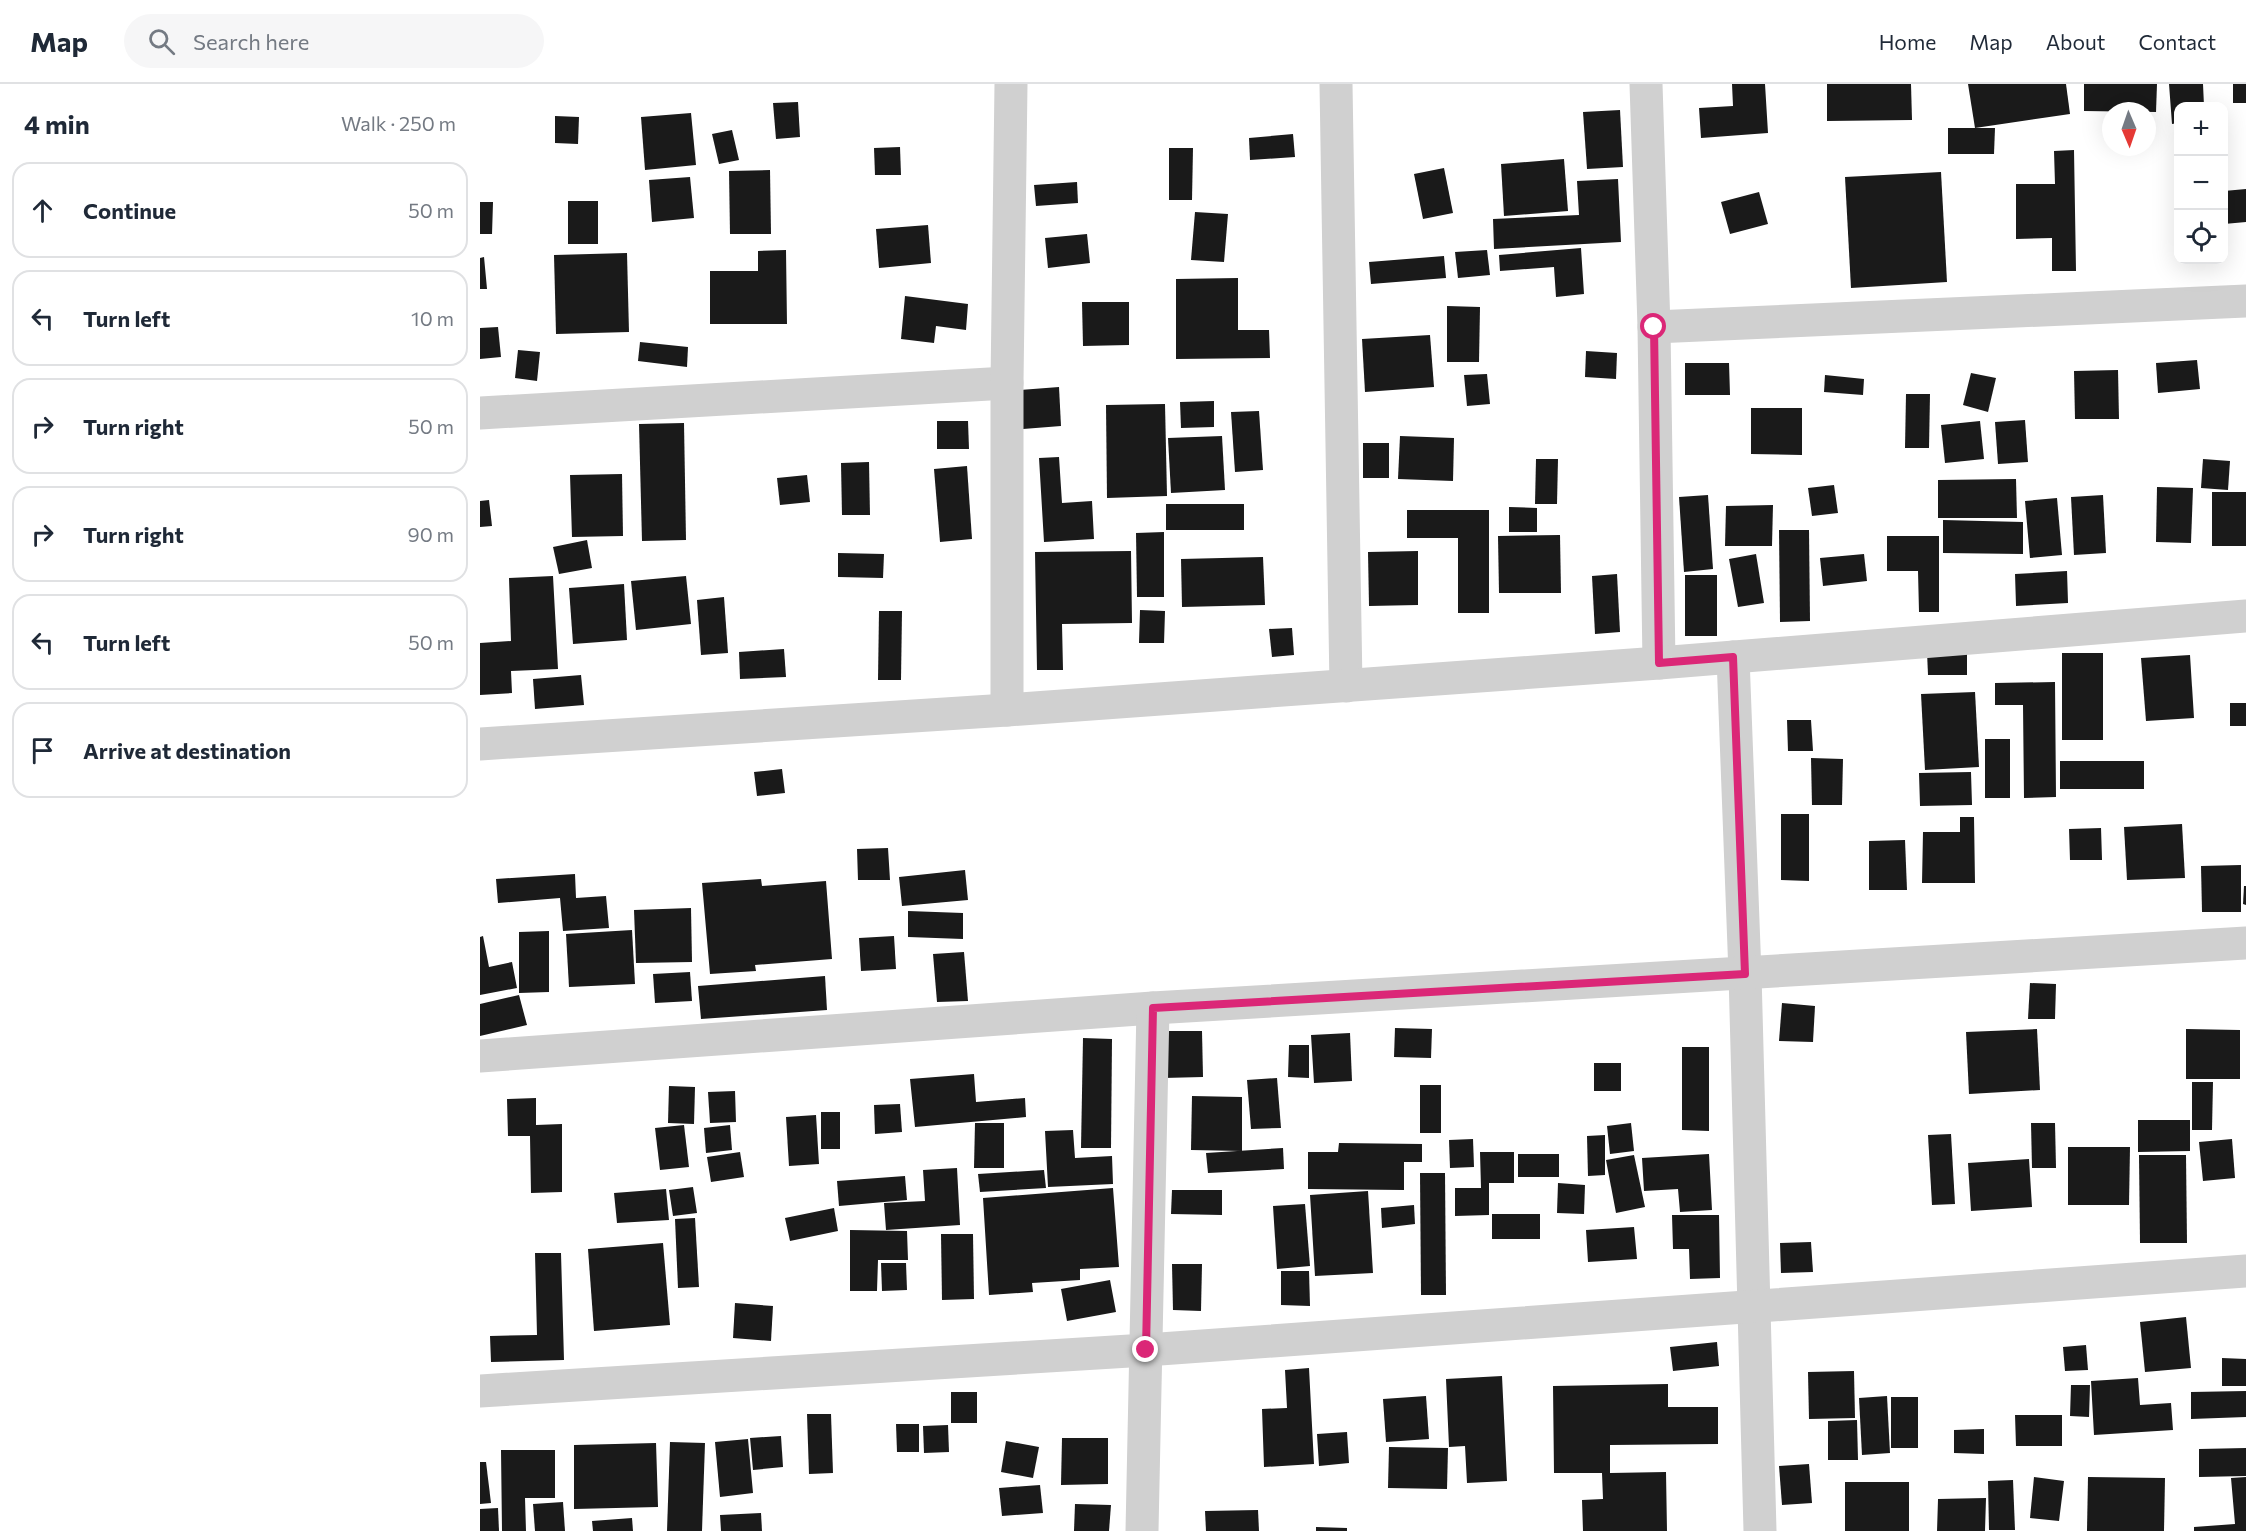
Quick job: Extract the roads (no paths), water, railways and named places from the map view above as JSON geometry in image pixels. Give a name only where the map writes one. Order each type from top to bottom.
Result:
[{"type":"street","points":[[1007,710],[1007,383],[1011,84]]},
{"type":"street","points":[[1336,84],[1346,686]]},
{"type":"street","points":[[1646,84],[1654,327],[1659,663]]},
{"type":"street","points":[[1654,327],[2246,301]]},
{"type":"street","points":[[480,413],[1007,383]]},
{"type":"street","points":[[480,744],[1346,686],[2246,616]]},
{"type":"street","points":[[1733,657],[1745,974],[1760,1531]]},
{"type":"street","points":[[480,1056],[1153,1008],[2246,943]]},
{"type":"street","points":[[1142,1531],[1153,1008]]},
{"type":"street","points":[[480,1392],[1146,1350],[2246,1271]]}]
